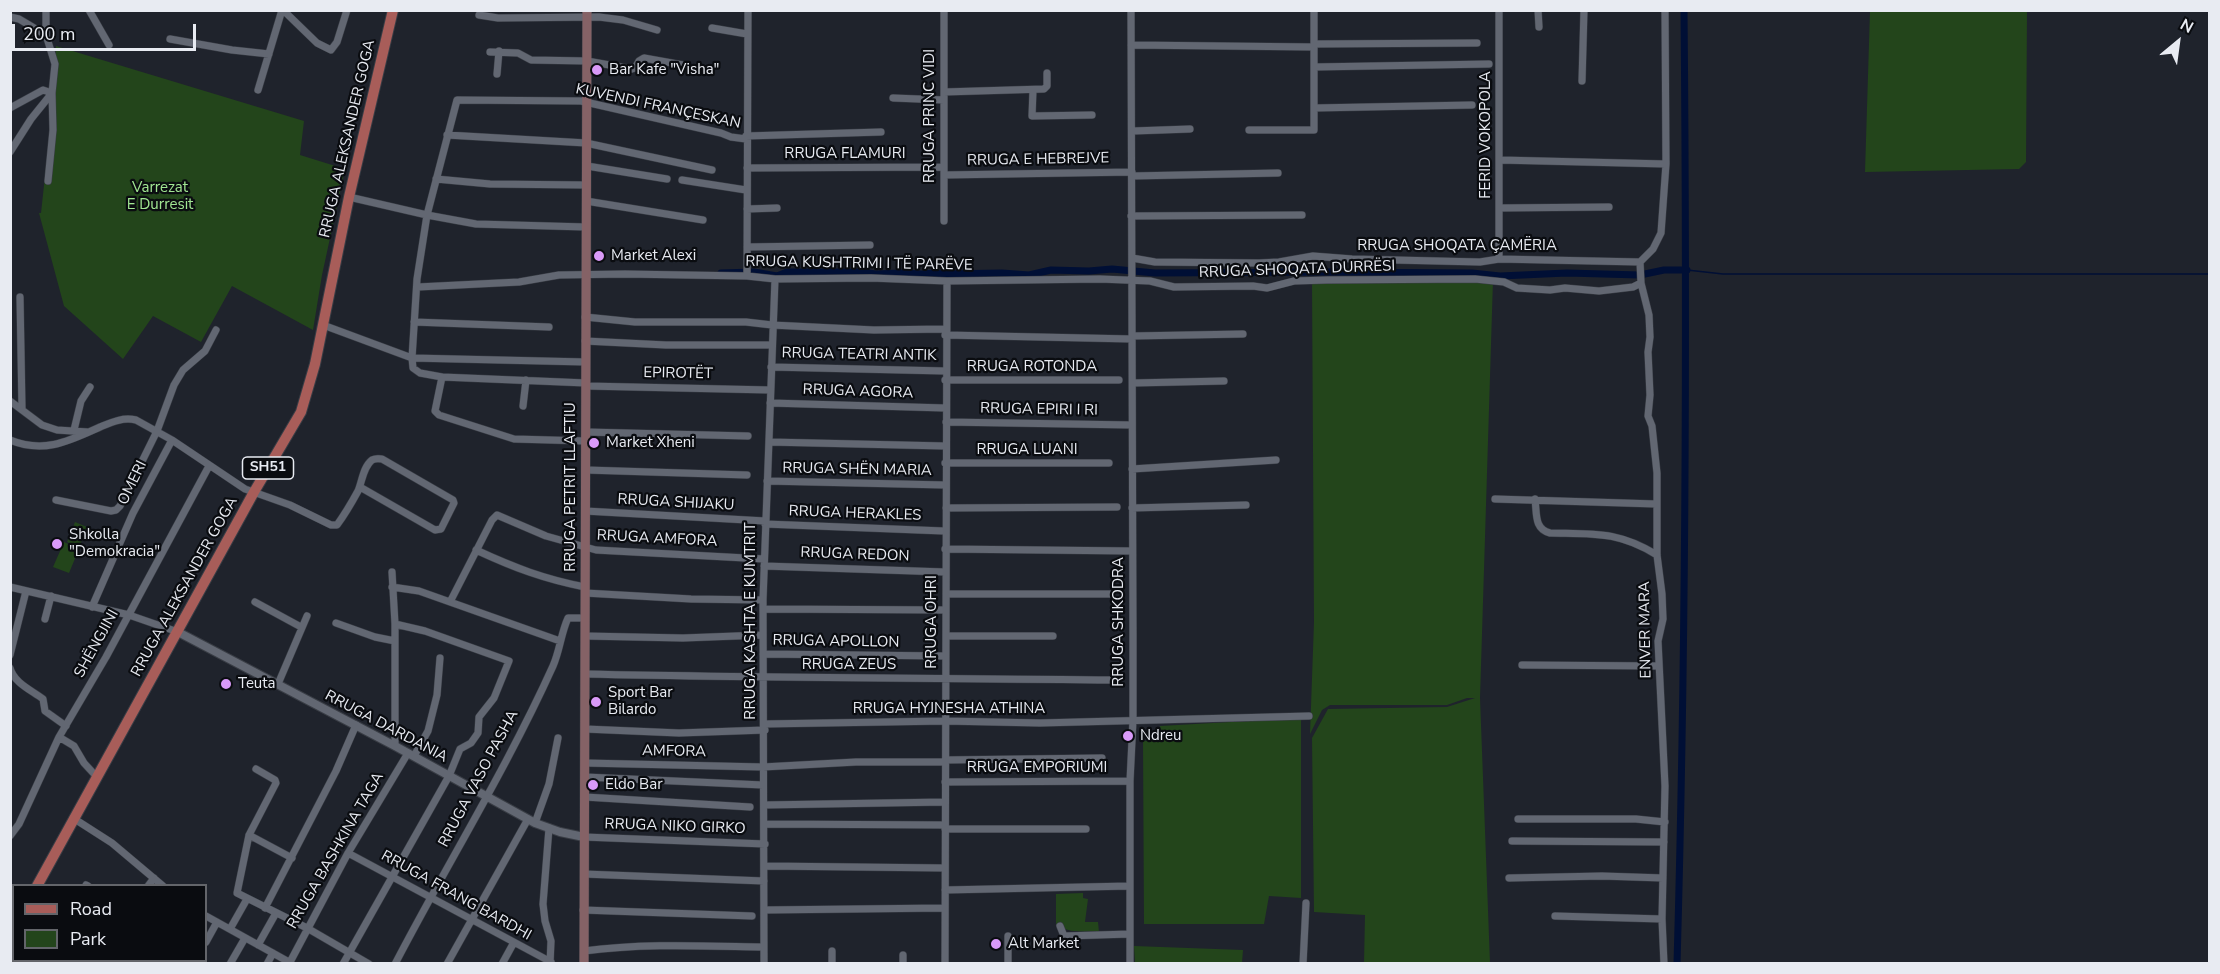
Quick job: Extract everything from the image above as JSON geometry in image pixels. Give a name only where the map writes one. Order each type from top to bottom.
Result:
[{"type":"main road","name":"RRUGA ALEKSANDER GOGA","points":[[37,884],[254,492],[301,412],[323,325],[390,11]]},
{"type":"main road","name":"RRUGA PETRIT LLAFTIU","points":[[584,963],[587,13]]},
{"type":"street","points":[[46,10],[46,35],[55,64],[52,93],[53,130],[48,181]]},
{"type":"street","points":[[89,10],[109,45]]},
{"type":"street","points":[[258,90],[282,10],[317,43],[331,50],[337,42],[347,10]]},
{"type":"street","points":[[747,275],[748,10]]},
{"type":"street","name":"RRUGA PRINC VIDI","points":[[944,10],[944,221]]},
{"type":"street","name":"RRUGA SHKODRA","points":[[1130,963],[1130,781],[1133,720],[1131,10]]},
{"type":"street","points":[[1249,130],[1314,130],[1314,10]]},
{"type":"street","name":"FERID VOKOPOLA","points":[[1499,10],[1499,259]]},
{"type":"street","points":[[1538,10],[1539,27]]},
{"type":"street","points":[[1582,81],[1584,10]]},
{"type":"street","points":[[1640,263],[1653,249],[1661,233],[1666,165],[1665,10]]},
{"type":"street","points":[[479,15],[498,18],[587,13],[657,30]]},
{"type":"street","points":[[10,17],[46,35]]},
{"type":"street","points":[[712,28],[747,34]]},
{"type":"street","points":[[170,39],[269,54]]},
{"type":"street","points":[[1131,45],[1477,43]]},
{"type":"street","points":[[497,74],[499,51]]},
{"type":"street","points":[[490,52],[518,53],[531,60],[587,60],[632,69],[644,58],[683,65]]},
{"type":"street","points":[[1314,67],[1489,64]]},
{"type":"street","points":[[893,98],[1044,89],[1047,86],[1047,73]]},
{"type":"street","points":[[10,108],[43,90],[52,93]]},
{"type":"street","points":[[1033,90],[1032,116],[1092,116]]},
{"type":"street","points":[[10,152],[31,119],[52,93]]},
{"type":"street","name":"KUVENDI FRANÇESKAN","points":[[447,135],[457,100],[586,103],[746,137],[881,132]]},
{"type":"street","points":[[1314,108],[1472,105]]},
{"type":"street","points":[[1133,131],[1190,129]]},
{"type":"street","points":[[412,358],[417,279],[427,215],[447,135],[586,143],[712,170]]},
{"type":"street","points":[[1500,160],[1666,165]]},
{"type":"street","points":[[586,166],[667,179]]},
{"type":"street","name":"RRUGA FLAMURI","points":[[747,168],[944,171]]},
{"type":"street","name":"RRUGA E HEBREJVE","points":[[944,171],[1132,174],[1278,173]]},
{"type":"street","points":[[436,179],[490,184],[586,185]]},
{"type":"street","points":[[682,180],[746,190]]},
{"type":"street","points":[[349,197],[476,224],[586,227]]},
{"type":"street","points":[[586,201],[703,220]]},
{"type":"street","points":[[1499,208],[1609,207]]},
{"type":"street","points":[[747,209],[777,208]]},
{"type":"street","points":[[1131,216],[1302,215]]},
{"type":"street","points":[[747,247],[870,245]]},
{"type":"street","name":"RRUGA SHOQATA ÇAMËRIA","points":[[1132,261],[1259,263],[1313,256],[1480,262],[1499,259],[1640,263]]},
{"type":"street","name":"ENVER MARA","points":[[1640,263],[1650,337],[1648,416],[1652,426],[1657,473],[1657,555],[1663,611],[1658,641],[1664,747],[1665,822],[1662,919],[1664,963]]},
{"type":"street","name":"RRUGA KUSHTRIMI I TË PARËVE","points":[[418,287],[519,282],[559,275],[625,274],[947,281],[1132,278]]},
{"type":"street","name":"RRUGA SHOQATA DURRËSI","points":[[1132,278],[1156,281],[1174,287],[1252,286],[1267,288],[1294,281],[1475,279],[1504,282],[1517,288],[1599,291],[1633,287],[1641,280]]},
{"type":"street","name":"RRUGA KASHTA E KUMTRIT","points":[[764,963],[763,600],[775,279]]},
{"type":"street","name":"RRUGA OHRI","points":[[945,963],[945,332],[947,281]]},
{"type":"street","points":[[20,297],[22,408]]},
{"type":"street","points":[[585,317],[635,322],[746,322],[874,330],[1132,338],[1243,334]]},
{"type":"street","points":[[414,322],[549,327]]},
{"type":"street","points":[[323,325],[412,358],[586,362]]},
{"type":"street","points":[[56,500],[116,510],[120,506],[157,431],[174,385],[183,369],[205,351],[216,330]]},
{"type":"street","points":[[585,341],[666,345],[771,345]]},
{"type":"street","name":"EPIROTËT","points":[[412,358],[413,368],[420,373],[442,377],[770,390]]},
{"type":"street","name":"RRUGA TEATRI ANTIK","points":[[771,367],[945,371]]},
{"type":"street","points":[[442,377],[435,411],[439,415],[514,439],[748,436]]},
{"type":"street","points":[[523,406],[526,380]]},
{"type":"street","name":"RRUGA ROTONDA","points":[[945,380],[1119,380]]},
{"type":"street","points":[[1133,383],[1224,381]]},
{"type":"street","points":[[74,430],[81,401],[90,387]]},
{"type":"street","points":[[10,401],[42,425],[57,430],[90,432]]},
{"type":"street","name":"RRUGA AGORA","points":[[770,403],[945,408]]},
{"type":"street","points":[[10,440],[22,445],[38,447],[63,443],[117,420],[130,418],[157,431],[245,489],[290,504],[331,525],[337,525],[360,487],[361,479],[371,461],[376,458],[382,459],[453,500],[454,503],[441,529],[435,530],[360,487]]},
{"type":"street","name":"RRUGA EPIRI I RI","points":[[946,422],[1132,425]]},
{"type":"street","name":"OMERI","points":[[92,607],[133,513],[171,440]]},
{"type":"street","points":[[769,442],[945,446]]},
{"type":"street","points":[[1132,469],[1276,460]]},
{"type":"street","name":"RRUGA LUANI","points":[[945,463],[1109,463]]},
{"type":"street","name":"SHËNGJINI","points":[[10,836],[19,824],[59,737],[129,615],[209,466]]},
{"type":"street","points":[[586,470],[747,475]]},
{"type":"street","name":"RRUGA SHËN MARIA","points":[[767,481],[945,485]]},
{"type":"street","points":[[1495,499],[1656,504]]},
{"type":"street","points":[[1535,499],[1538,525],[1542,531],[1613,535],[1629,540],[1657,555]]},
{"type":"street","points":[[1132,508],[1246,505]]},
{"type":"street","points":[[946,508],[1117,507]]},
{"type":"street","name":"RRUGA SHIJAKU","points":[[585,511],[765,523]]},
{"type":"street","name":"RRUGA AMFORA","points":[[476,550],[497,515],[546,536],[585,548],[764,562]]},
{"type":"street","name":"RRUGA HERAKLES","points":[[765,523],[945,531]]},
{"type":"street","points":[[945,549],[1132,551]]},
{"type":"street","points":[[450,602],[476,550],[518,570],[585,590],[691,599],[763,600]]},
{"type":"street","name":"RRUGA REDON","points":[[764,562],[945,572]]},
{"type":"street","points":[[392,572],[395,624],[395,746]]},
{"type":"street","points":[[392,586],[418,591],[560,641]]},
{"type":"street","points":[[10,587],[129,615],[178,632]]},
{"type":"street","points":[[10,655],[26,591]]},
{"type":"street","points":[[946,594],[1110,594]]},
{"type":"street","points":[[45,619],[51,596]]},
{"type":"street","points":[[255,602],[301,627]]},
{"type":"street","points":[[763,609],[945,610]]},
{"type":"street","points":[[278,684],[307,616]]},
{"type":"street","name":"RRUGA VASO PASHA","points":[[395,963],[429,898],[488,798],[553,667],[568,618],[585,618]]},
{"type":"street","points":[[336,623],[375,637],[395,641]]},
{"type":"street","points":[[342,963],[449,776],[460,749],[471,743],[478,733],[479,717],[495,698],[508,661],[425,631],[395,624]]},
{"type":"street","name":"RRUGA DARDANIA","points":[[178,632],[356,725],[531,821],[584,837]]},
{"type":"street","points":[[585,636],[683,638],[764,635]]},
{"type":"street","points":[[946,636],[1053,636]]},
{"type":"street","name":"RRUGA APOLLON","points":[[763,654],[945,656]]},
{"type":"street","name":"RRUGA BASHKINA TAGA","points":[[289,963],[348,853],[428,730],[437,695],[440,658]]},
{"type":"street","points":[[1522,665],[1659,666]]},
{"type":"street","points":[[10,668],[20,684],[43,699],[45,711],[66,726]]},
{"type":"street","name":"RRUGA ZEUS","points":[[585,674],[763,678],[1114,680]]},
{"type":"street","name":"RRUGA HYJNESHA ATHINA","points":[[585,729],[679,733],[764,727],[945,721],[1040,723],[1309,716]]},
{"type":"street","points":[[266,908],[336,771],[356,725]]},
{"type":"street","points":[[59,737],[74,746],[84,763],[96,776]]},
{"type":"street","points":[[447,963],[531,821],[549,784],[558,738]]},
{"type":"street","name":"AMFORA","points":[[585,763],[763,767],[856,762],[1102,758]]},
{"type":"street","points":[[256,770],[275,780],[276,783],[249,835],[236,890],[238,894],[307,928],[369,963]]},
{"type":"street","points":[[585,777],[764,785]]},
{"type":"street","name":"RRUGA EMPORIUMI","points":[[945,782],[1130,781]]},
{"type":"street","points":[[585,797],[750,807]]},
{"type":"street","points":[[764,805],[945,802]]},
{"type":"street","points":[[73,818],[112,843],[162,884]]},
{"type":"street","points":[[1518,819],[1636,819],[1665,822]]},
{"type":"street","points":[[765,824],[1086,829]]},
{"type":"street","points":[[549,828],[543,904],[551,941],[550,963]]},
{"type":"street","points":[[249,835],[292,858]]},
{"type":"street","name":"RRUGA NIKO GIRKO","points":[[584,837],[765,844]]},
{"type":"street","points":[[1512,842],[1664,842]]},
{"type":"street","name":"RRUGA FRANG BARDHI","points":[[348,853],[550,963]]},
{"type":"street","points":[[765,867],[945,868]]},
{"type":"street","points":[[584,874],[764,881]]},
{"type":"street","points":[[1509,878],[1602,876],[1663,878]]},
{"type":"street","points":[[149,884],[154,878]]},
{"type":"street","points":[[945,890],[1130,886]]},
{"type":"street","points":[[230,929],[247,899]]},
{"type":"street","points":[[1304,963],[1306,903]]},
{"type":"street","points":[[765,910],[945,908]]},
{"type":"street","points":[[584,910],[752,916]]},
{"type":"street","points":[[258,945],[276,913]]},
{"type":"street","points":[[1555,916],[1662,919]]},
{"type":"street","points":[[207,917],[289,963]]},
{"type":"street","points":[[207,940],[217,922]]},
{"type":"street","points":[[1060,926],[1064,936],[1130,934]]},
{"type":"street","points":[[1008,936],[1008,963]]},
{"type":"street","points":[[231,963],[245,938]]},
{"type":"street","points":[[502,963],[513,944]]},
{"type":"street","points":[[584,951],[623,946],[663,945],[764,948]]},
{"type":"street","points":[[832,951],[832,963]]},
{"type":"street","points":[[267,963],[273,953]]},
{"type":"street","points":[[903,955],[903,963]]},
{"type":"green space","points":[[1870,11],[2027,11],[2026,162],[2019,169],[1865,172]]},
{"type":"green space","name":"Varrezat E Durresit","points":[[56,46],[304,121],[300,155],[345,169],[322,275],[313,330],[232,286],[201,342],[153,316],[123,359],[64,306],[39,213],[41,213],[54,93]]},
{"type":"green space","points":[[1493,280],[1480,698],[1490,963],[1364,963],[1365,915],[1314,912],[1312,738],[1328,709],[1447,707],[1475,698],[1467,698],[1447,705],[1330,705],[1322,710],[1310,734],[1314,622],[1312,282]]},
{"type":"green space","points":[[75,522],[87,527],[79,547],[67,542]]},
{"type":"green space","points":[[64,542],[79,549],[69,573],[53,567]]},
{"type":"green space","points":[[1301,718],[1301,898],[1269,896],[1264,924],[1144,924],[1143,741],[1160,741],[1160,726]]},
{"type":"green space","points":[[1083,893],[1083,898],[1088,899],[1085,922],[1098,922],[1099,932],[1071,931],[1056,924],[1056,894]]},
{"type":"green space","points":[[1134,946],[1243,950],[1242,963],[1135,963]]},
{"type":"waterway","points":[[1677,964],[1685,487],[1684,10]]},
{"type":"waterway","points":[[721,273],[754,272],[777,276],[787,272],[1029,275],[1051,270],[1112,269],[1155,273],[1472,273],[1500,276],[1567,273],[1640,275],[1664,270],[1687,270]]},
{"type":"waterway","points":[[1687,270],[1723,274],[2210,274]]},
{"type":"place","name":"Bar Kafe \"Visha\"","points":[[597,70]]},
{"type":"place","name":"Market Alexi","points":[[599,256]]},
{"type":"place","name":"Market Xheni","points":[[594,443]]},
{"type":"place","name":"Shkolla \"Demokracia\"","points":[[57,544]]},
{"type":"place","name":"Teuta","points":[[226,684]]},
{"type":"place","name":"Sport Bar Bilardo","points":[[596,702]]},
{"type":"place","name":"Ndreu","points":[[1128,736]]},
{"type":"place","name":"Eldo Bar","points":[[593,785]]},
{"type":"place","name":"Alt Market","points":[[996,944]]}]
